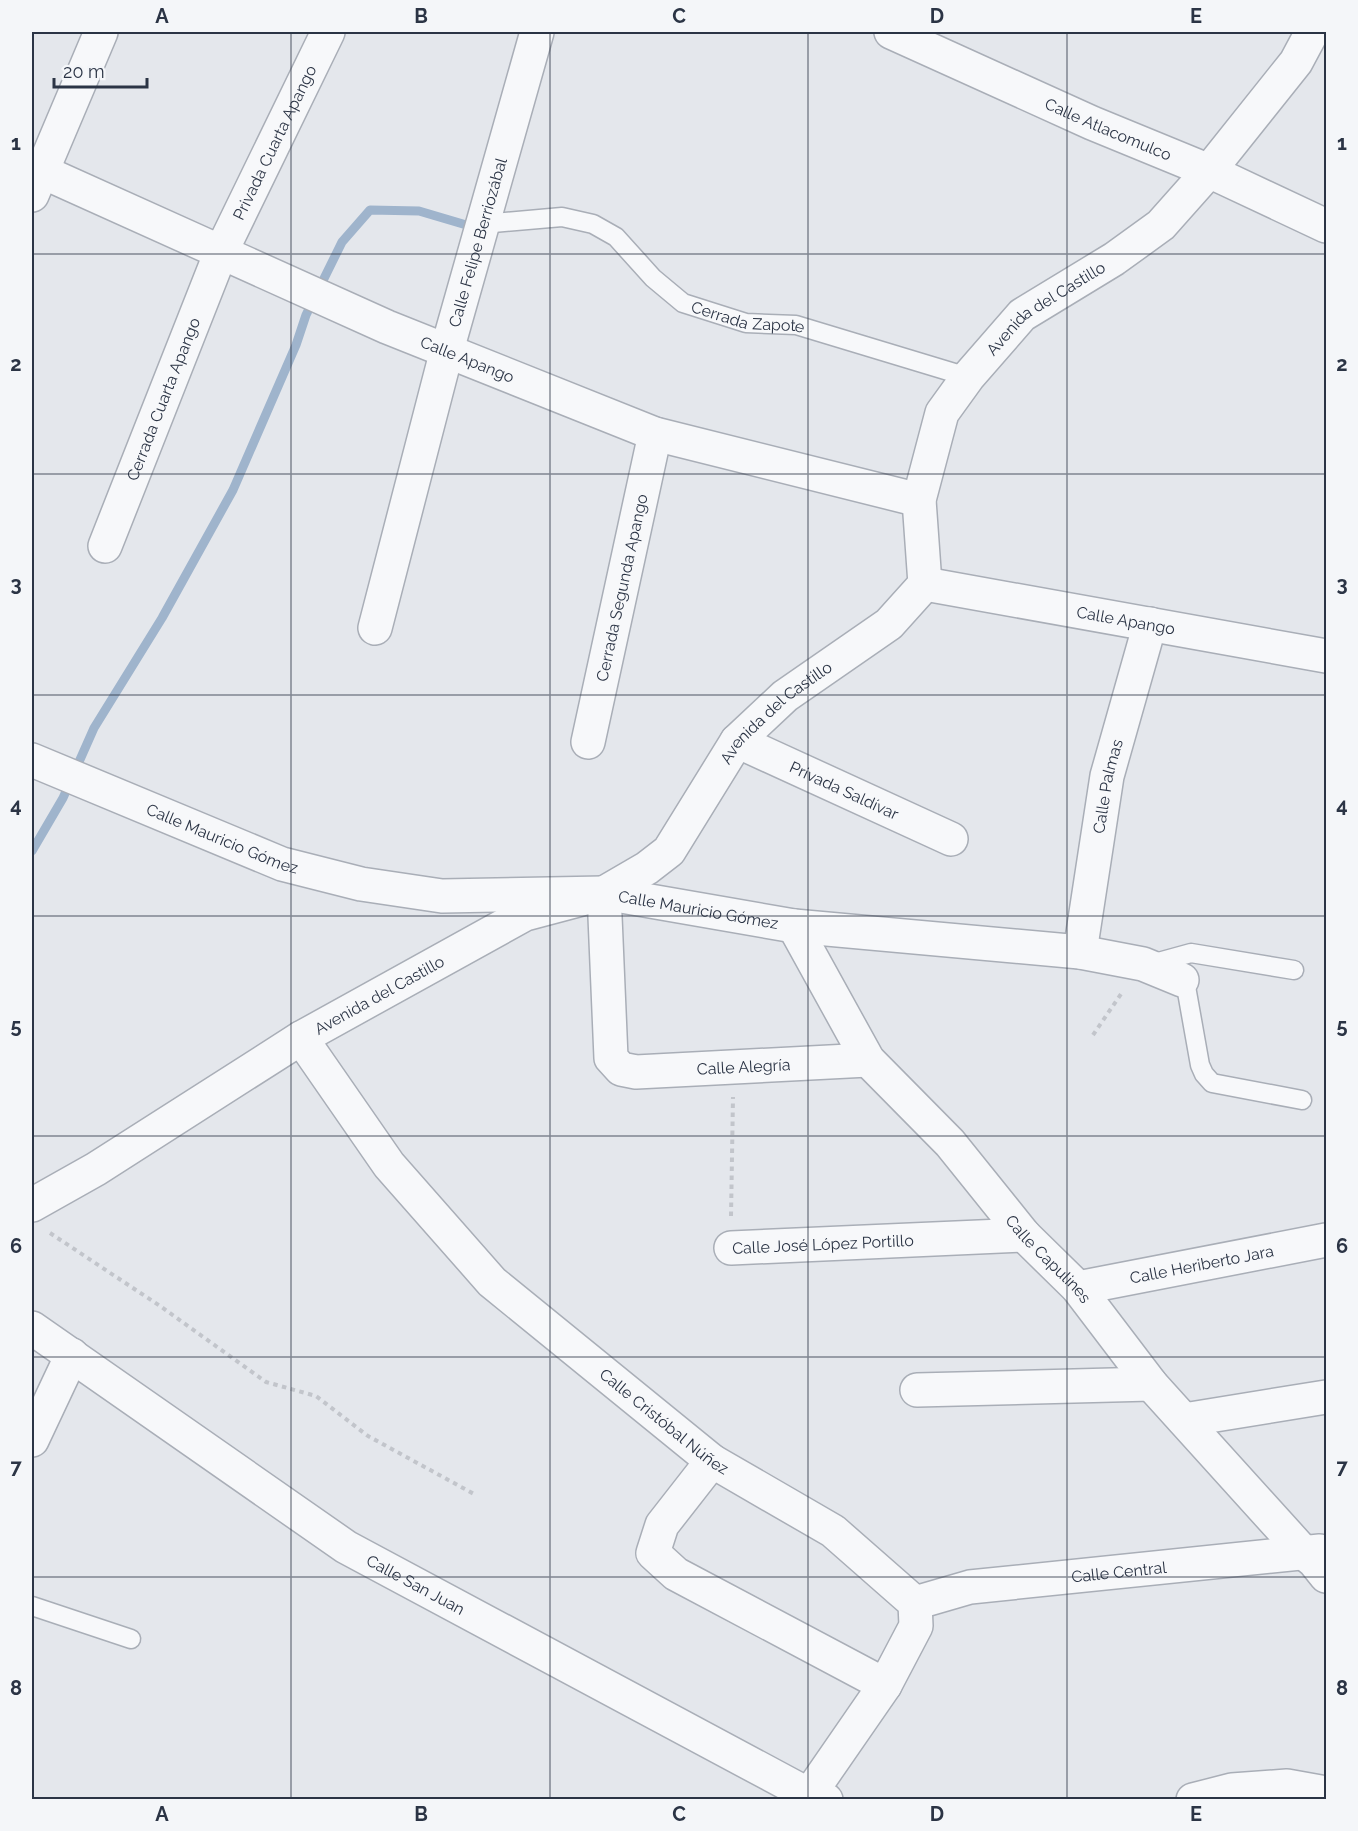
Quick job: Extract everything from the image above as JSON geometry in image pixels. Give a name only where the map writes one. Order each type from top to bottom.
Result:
[{"type":"street","points":[[35,178],[101,32]]},
{"type":"street","name":"Privada Cuarta Apango","points":[[222,252],[328,32]]},
{"type":"street","name":"Calle Felipe Berriozábal","points":[[375,628],[447,350],[537,32]]},
{"type":"street","name":"Calle Atlacomulco","points":[[891,32],[1092,123],[1209,171],[1326,226]]},
{"type":"street","name":"Avenida del Castillo","points":[[35,1208],[301,1038],[525,914],[604,893],[647,868],[669,851],[737,741],[785,696],[889,624],[925,584],[919,500],[942,413],[968,377],[1022,315],[1114,259],[1161,225],[1209,171],[1296,62],[1312,32]]},
{"type":"street","name":"Calle Apango","points":[[35,178],[222,252],[387,327],[655,434],[919,500]]},
{"type":"street","name":"Cerrada Cuarta Apango","points":[[105,546],[222,252]]},
{"type":"street","name":"Cerrada Segunda Apango","points":[[588,742],[655,434]]},
{"type":"street","name":"Calle Apango","points":[[925,584],[1326,656]]},
{"type":"street","name":"Calle Palmas","points":[[1080,952],[1107,776],[1150,624]]},
{"type":"street","name":"Privada Saldívar","points":[[737,741],[951,839]]},
{"type":"street","name":"Calle Mauricio Gómez","points":[[42,765],[282,864],[361,885],[442,896],[604,893],[794,926],[1080,952],[1145,965],[1182,980]]},
{"type":"street","name":"Calle Alegría","points":[[604,893],[611,1058],[621,1069],[636,1072],[868,1060]]},
{"type":"street","name":"Calle Capulines","points":[[794,926],[868,1060],[950,1143],[1024,1235],[1078,1288],[1151,1384],[1315,1551],[1314,1561],[1326,1576]]},
{"type":"street","name":"Calle Cristóbal Núñez","points":[[301,1038],[389,1165],[492,1282],[712,1461],[833,1531],[915,1603]]},
{"type":"street","name":"Calle José López Portillo","points":[[731,1248],[1024,1235]]},
{"type":"street","name":"Calle Heriberto Jara","points":[[1078,1288],[1326,1240]]},
{"type":"street","name":"Calle San Juan","points":[[32,1328],[346,1547],[817,1798]]},
{"type":"street","points":[[32,1440],[72,1355]]},
{"type":"street","points":[[917,1390],[1151,1384]]},
{"type":"street","points":[[1184,1420],[1326,1397]]},
{"type":"street","points":[[712,1461],[662,1525],[653,1554],[676,1574],[885,1685]]},
{"type":"street","name":"Calle Central","points":[[915,1603],[970,1587],[1315,1551]]},
{"type":"street","points":[[817,1798],[885,1685],[916,1626],[915,1603]]},
{"type":"street","points":[[1193,1800],[1232,1790],[1287,1786],[1326,1793]]},
{"type":"lane","name":"Cerrada Zapote","points":[[482,224],[562,217],[594,224],[616,237],[652,278],[683,303],[746,323],[796,325],[968,377]]},
{"type":"lane","points":[[1145,965],[1191,953],[1294,970]]},
{"type":"lane","name":"Calle Mauricio Gómez","points":[[1182,980],[1187,992],[1200,1065],[1212,1083],[1302,1100]]},
{"type":"lane","points":[[32,1606],[131,1639]]},
{"type":"path","points":[[1093,1035],[1145,965]]},
{"type":"path","name":"Calle José López Portillo","points":[[731,1248],[734,1067]]},
{"type":"path","points":[[35,1208],[160,1306],[266,1382],[316,1396],[368,1436],[474,1494]]},
{"type":"waterway","points":[[32,851],[63,798],[94,728],[162,618],[233,490],[296,345],[306,315],[342,242],[370,210],[419,211],[463,224]]}]
